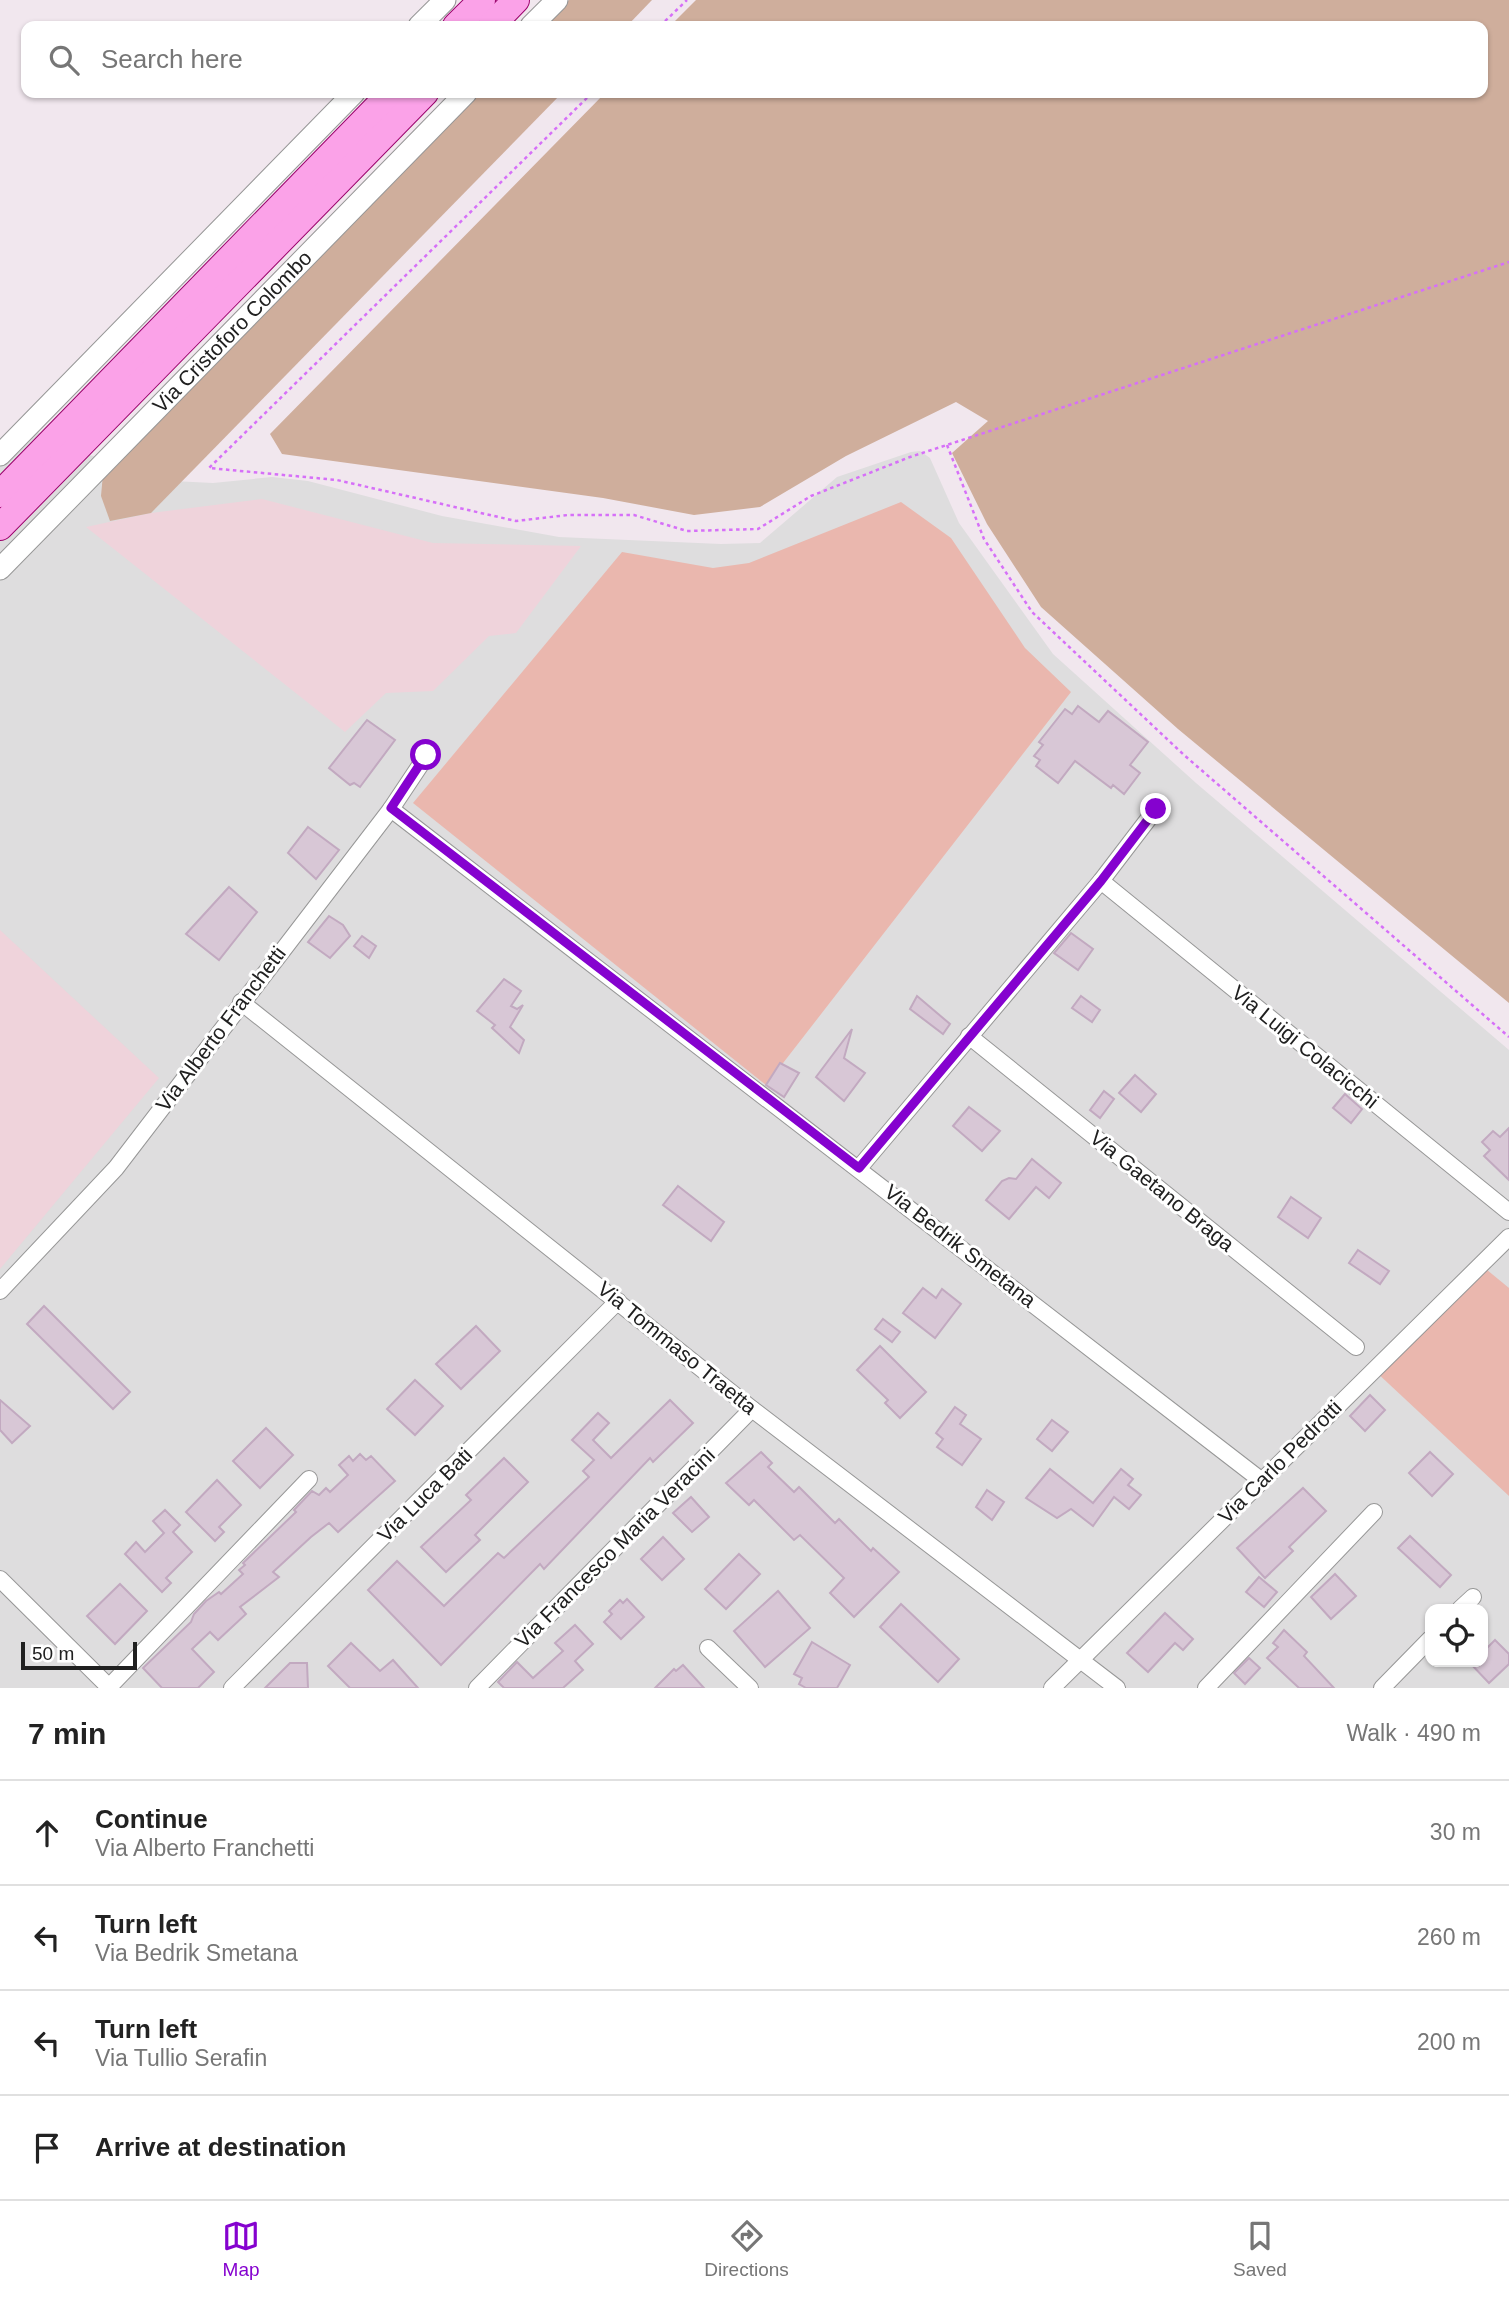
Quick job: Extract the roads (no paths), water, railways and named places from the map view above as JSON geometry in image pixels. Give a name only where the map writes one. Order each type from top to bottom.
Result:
[{"type":"main road","points":[[461,21],[482,0]]},
{"type":"main road","points":[[496,21],[516,0]]},
{"type":"main road","points":[[0,494],[386,98]]},
{"type":"main road","name":"Via Cristoforo Colombo","points":[[0,527],[420,98]]},
{"type":"street","points":[[424,21],[445,0]]},
{"type":"street","points":[[536,21],[557,0]]},
{"type":"street","points":[[0,455],[349,98]]},
{"type":"street","name":"Via Cristoforo Colombo","points":[[0,569],[461,98]]},
{"type":"street","name":"Via Alberto Franchetti","points":[[0,1291],[116,1168],[391,808],[426,755]]},
{"type":"street","name":"Via Bedrik Smetana","points":[[391,808],[1262,1481]]},
{"type":"street","points":[[859,1168],[1101,881],[1156,809]]},
{"type":"street","name":"Via Luigi Colacicchi","points":[[1101,881],[1509,1212]]},
{"type":"street","name":"Via Tommaso Traetta","points":[[241,1002],[752,1409],[1117,1688]]},
{"type":"street","name":"Via Gaetano Braga","points":[[969,1036],[1356,1347]]},
{"type":"street","name":"Via Carlo Pedrotti","points":[[1052,1688],[1509,1237]]},
{"type":"street","name":"Via Luca Bati","points":[[232,1688],[618,1301]]},
{"type":"street","name":"Via Francesco Maria Veracini","points":[[477,1688],[752,1409]]},
{"type":"street","points":[[0,1579],[109,1688],[309,1479]]},
{"type":"street","points":[[1206,1688],[1374,1512]]},
{"type":"street","points":[[1465,1604],[1472,1597]]},
{"type":"street","points":[[1382,1688],[1425,1644]]},
{"type":"street","points":[[708,1648],[750,1688]]}]
